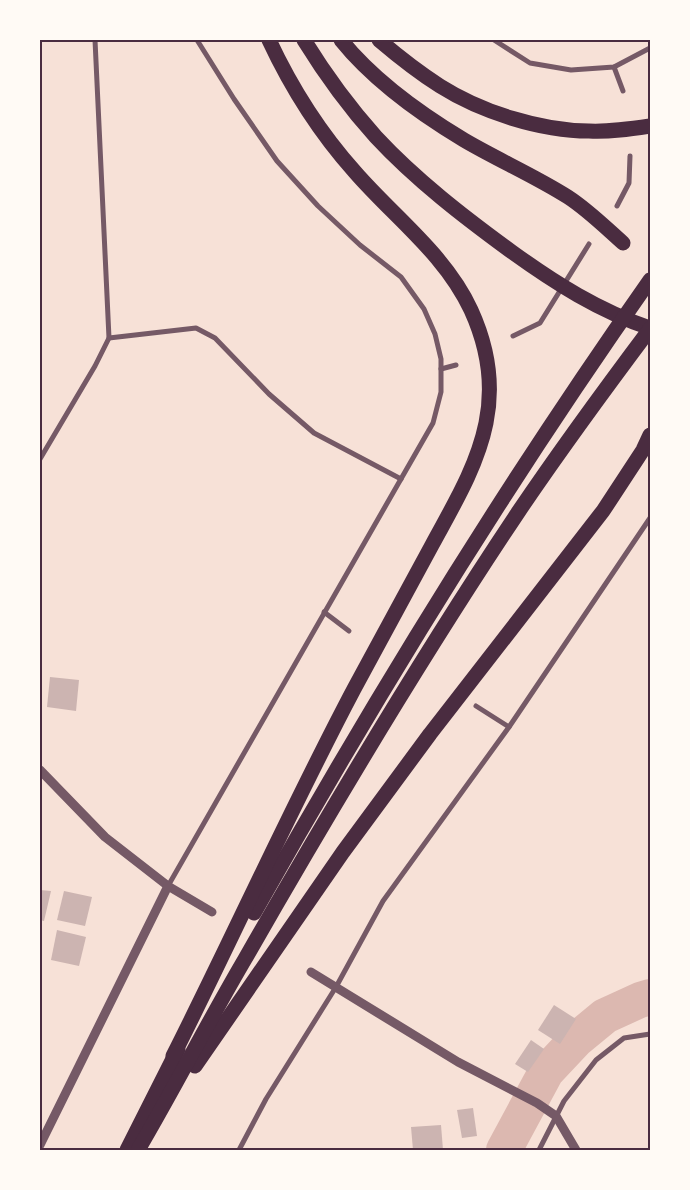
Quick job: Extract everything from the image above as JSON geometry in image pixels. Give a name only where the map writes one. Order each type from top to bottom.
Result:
[{"type":"highway","points":[[126,1150],[352,692],[459,495],[480,448],[490,398],[490,375],[486,354],[471,310],[458,286],[423,241],[376,195],[333,145],[295,89],[269,40]]},
{"type":"highway","points":[[141,1144],[244,960],[450,619],[524,503],[588,412],[650,329],[588,302],[543,274],[439,195],[377,137],[328,76],[304,40]]},
{"type":"highway","points":[[341,40],[353,55],[381,81],[421,112],[465,140],[568,197],[597,219],[623,243]]},
{"type":"highway","points":[[379,40],[407,64],[442,87],[478,105],[515,119],[588,132],[650,126]]},
{"type":"highway","points":[[173,1056],[271,883],[426,621],[493,513],[650,280]]},
{"type":"highway","points":[[141,1144],[349,844],[430,734],[603,511],[643,450],[650,435]]},
{"type":"street","points":[[40,459],[96,366],[109,338],[95,40]]},
{"type":"street","points":[[40,1145],[168,886],[433,423],[441,392],[442,359],[436,334],[424,309],[401,277],[360,245],[318,206],[277,161],[234,99],[197,40]]},
{"type":"street","points":[[494,40],[530,62],[571,70],[614,67],[650,48]]},
{"type":"street","points":[[614,67],[623,91]]},
{"type":"street","points":[[617,206],[629,183],[630,156]]},
{"type":"street","points":[[513,336],[540,322],[589,244]]},
{"type":"street","points":[[109,338],[196,328],[215,338],[269,394],[314,433],[401,479]]},
{"type":"street","points":[[442,369],[456,365]]},
{"type":"street","points":[[239,1150],[266,1099],[336,987],[383,900],[508,727],[650,518]]},
{"type":"street","points":[[324,612],[349,631]]},
{"type":"street","points":[[476,706],[508,727]]},
{"type":"street","points":[[40,770],[62,795],[105,836],[168,886],[212,912]]},
{"type":"street","points":[[311,972],[458,1062],[537,1102],[556,1116],[576,1150]]},
{"type":"street","points":[[539,1150],[564,1101],[596,1060],[624,1038],[650,1034]]},
{"type":"building","points":[[50,677],[79,680],[76,711],[47,707]]},
{"type":"building","points":[[40,890],[51,891],[44,921],[40,920]]},
{"type":"building","points":[[64,891],[92,897],[85,926],[57,920]]},
{"type":"building","points":[[57,930],[86,937],[79,966],[51,960]]},
{"type":"building","points":[[554,1005],[576,1019],[560,1044],[538,1030]]},
{"type":"building","points":[[531,1040],[544,1049],[528,1072],[515,1064]]},
{"type":"building","points":[[473,1108],[477,1136],[462,1138],[457,1110]]},
{"type":"building","points":[[441,1125],[443,1150],[413,1150],[411,1127]]},
{"type":"waterway","points":[[504,1150],[546,1072],[577,1039],[605,1016],[650,997]]}]
